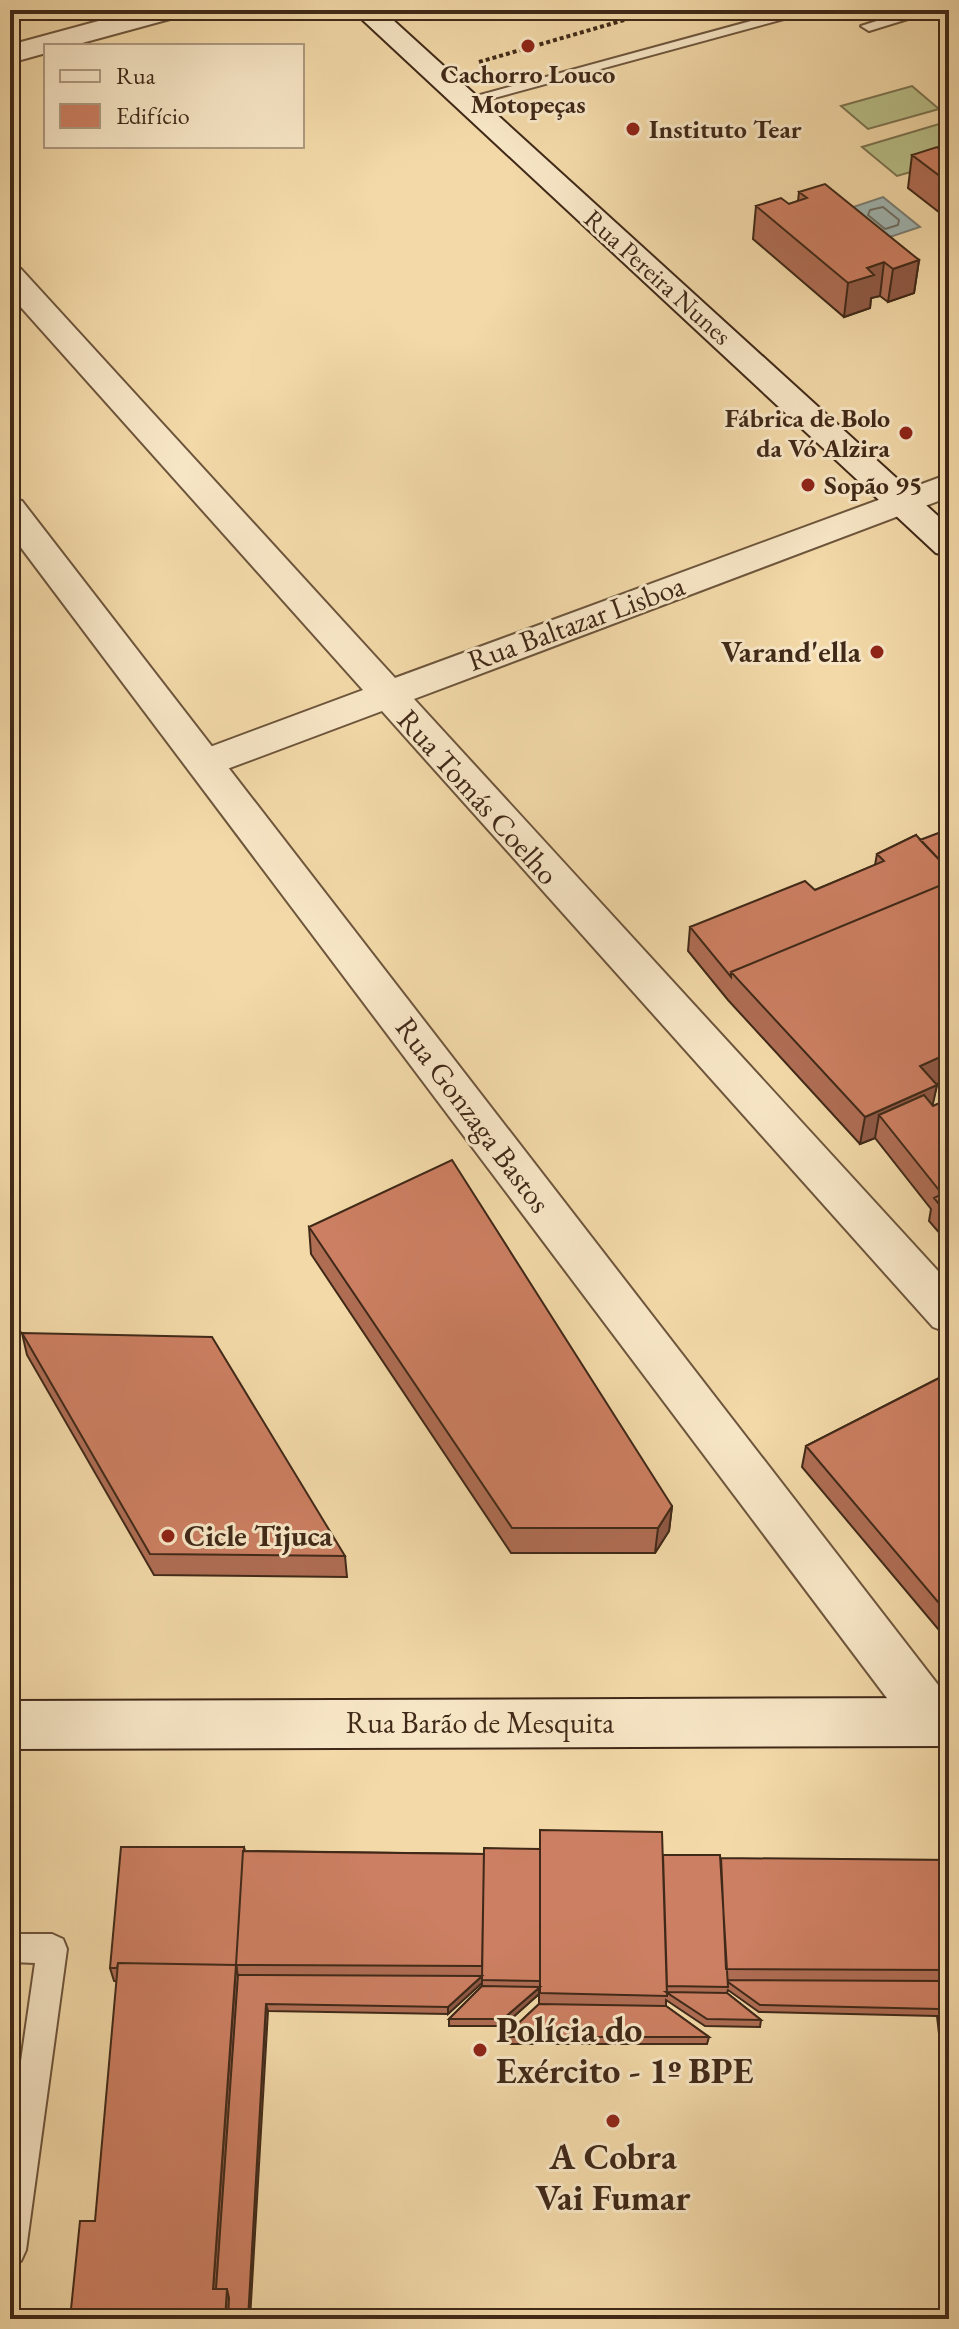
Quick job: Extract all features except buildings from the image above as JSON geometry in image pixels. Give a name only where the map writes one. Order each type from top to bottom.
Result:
[{"type":"street","points":[[47,44],[171,10]]},
{"type":"street","name":"Rua Pereira Nunes","points":[[366,10],[949,545]]},
{"type":"street","points":[[10,54],[44,45]]},
{"type":"street","name":"Rua Tomás Coelho","points":[[10,276],[949,1314]]},
{"type":"street","name":"Rua Baltazar Lisboa","points":[[205,763],[949,485]]},
{"type":"street","name":"Rua Gonzaga Bastos","points":[[10,509],[942,1722]]},
{"type":"street","name":"Rua Barão de Mesquita","points":[[10,1725],[942,1722]]},
{"type":"lane","points":[[466,101],[809,10]]},
{"type":"lane","points":[[869,26],[929,10]]},
{"type":"lane","points":[[10,1948],[52,1949],[10,2250]]},
{"type":"path","points":[[436,74],[659,10]]},
{"type":"green space","points":[[912,86],[939,109],[868,129],[841,106]]},
{"type":"green space","points":[[949,121],[949,161],[897,176],[862,147]]},
{"type":"water","points":[[883,197],[920,227],[884,239],[847,209]]},
{"type":"place","name":"Cachorro Louco Motopeças","points":[[528,46]]},
{"type":"place","name":"Instituto Tear","points":[[633,129]]},
{"type":"place","name":"Fábrica de Bolo da Vó Alzira","points":[[906,433]]},
{"type":"place","name":"Sopão 95","points":[[808,485]]},
{"type":"place","name":"Varand'ella","points":[[877,652]]},
{"type":"place","name":"Cicle Tijuca","points":[[168,1536]]},
{"type":"place","name":"Polícia do Exército - 1º BPE","points":[[480,2050]]},
{"type":"place","name":"A Cobra Vai Fumar","points":[[613,2121]]}]
